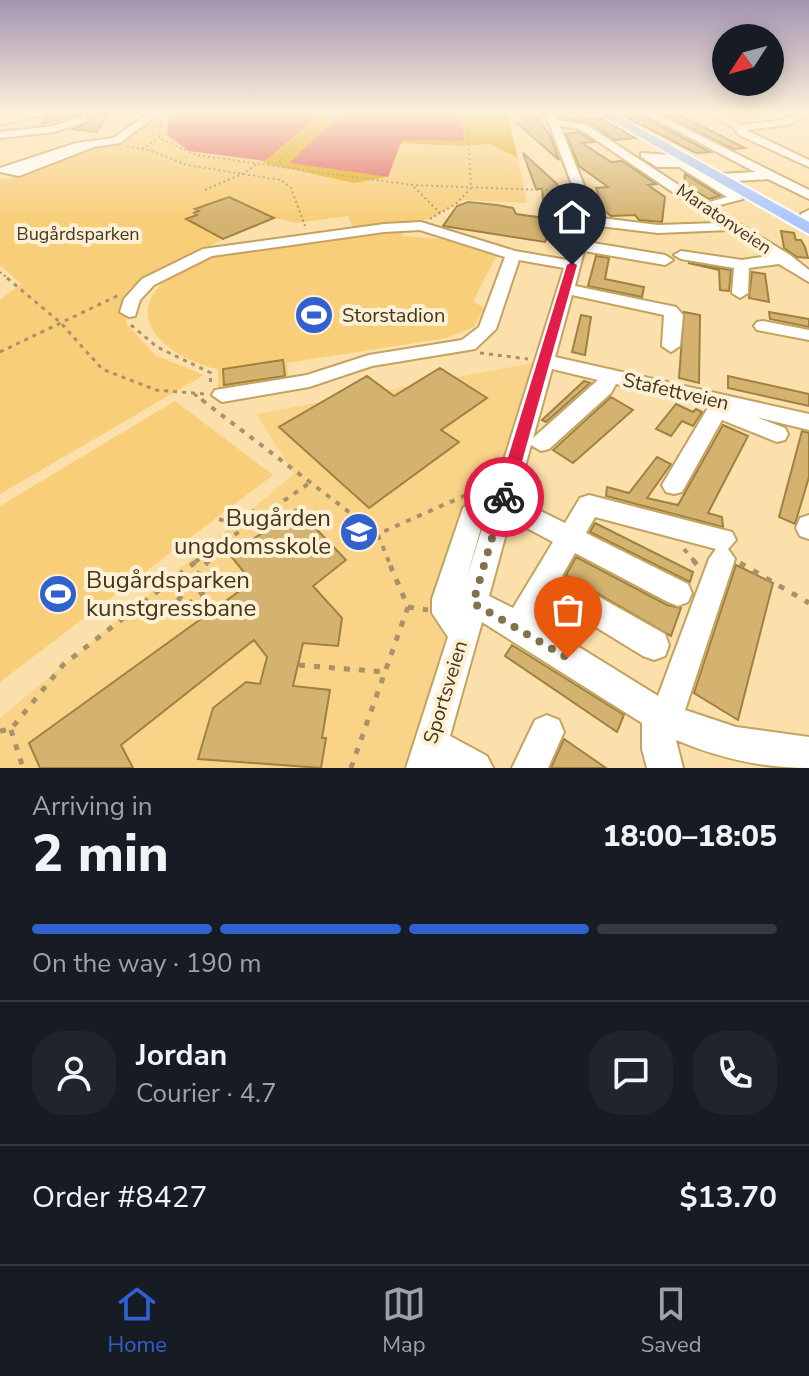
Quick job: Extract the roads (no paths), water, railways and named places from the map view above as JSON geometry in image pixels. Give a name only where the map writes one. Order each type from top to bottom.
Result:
[{"type":"main road","points":[[659,149],[731,192],[756,198],[808,220]]},
{"type":"street","points":[[73,149],[4,170],[19,172],[83,149]]},
{"type":"street","points":[[0,185],[89,159],[98,149]]},
{"type":"street","points":[[502,503],[586,220],[585,203],[564,149]]},
{"type":"street","name":"Maratonveien","points":[[625,149],[729,222],[758,237],[809,277]]},
{"type":"street","points":[[714,149],[764,176],[809,195]]},
{"type":"street","points":[[774,149],[809,167]]},
{"type":"street","points":[[586,220],[695,230],[729,222],[737,216],[731,192],[670,156]]},
{"type":"street","points":[[712,203],[764,176],[809,167]]},
{"type":"street","points":[[778,199],[796,188]]},
{"type":"street","points":[[129,312],[132,299],[140,289],[176,266],[208,252],[306,232],[421,226],[513,255],[665,260]]},
{"type":"street","points":[[222,395],[309,381],[369,361],[468,345],[485,333],[513,255]]},
{"type":"street","points":[[681,255],[742,265],[781,258],[809,262]]},
{"type":"street","points":[[740,293],[742,265]]},
{"type":"street","points":[[565,289],[670,311],[674,315],[671,346]]},
{"type":"street","points":[[763,326],[809,335]]},
{"type":"street","name":"Stafettveien","points":[[544,361],[720,406],[809,422]]},
{"type":"street","points":[[541,443],[604,388],[609,376]]},
{"type":"street","points":[[674,485],[720,406],[777,434]]},
{"type":"street","points":[[678,593],[502,503],[482,507],[472,515],[446,599],[446,613],[518,627],[662,716],[738,744],[809,754]]},
{"type":"street","points":[[518,627],[589,505],[668,525],[721,559],[662,716],[659,749],[665,768]]},
{"type":"street","points":[[545,581],[654,645]]},
{"type":"street","name":"Sportsveien","points":[[427,756],[468,618]]},
{"type":"street","points":[[530,768],[547,732]]},
{"type":"street","points":[[427,756],[475,768]]},
{"type":"place","name":"Storstadion","points":[[314,315]]},
{"type":"place","name":"Bugården ungdomsskole","points":[[359,532]]},
{"type":"place","name":"Bugårdsparken kunstgressbane","points":[[58,594]]},
{"type":"park label","name":"Bugårdsparken","points":[[78,234]]}]
